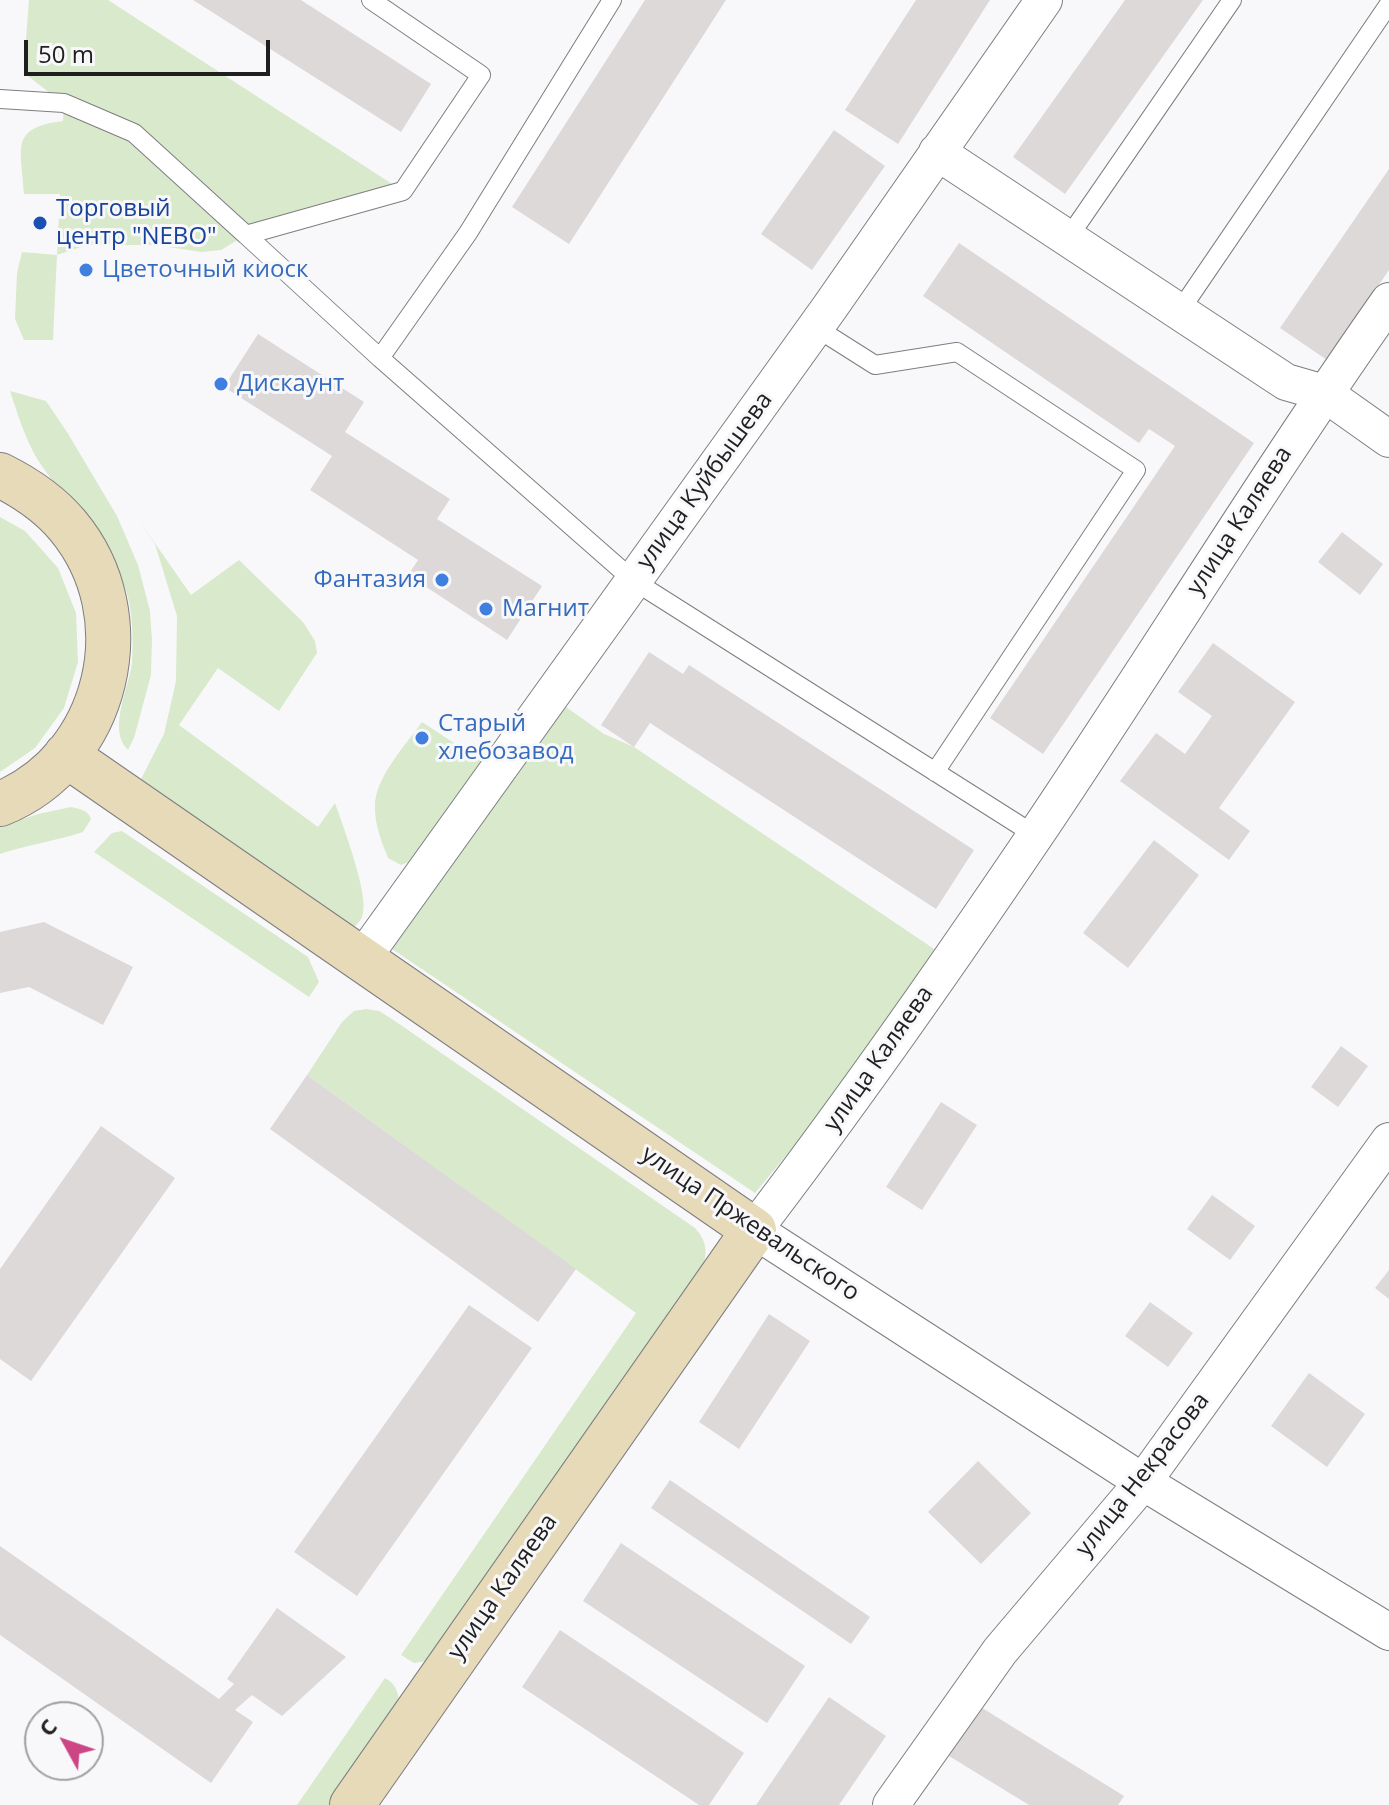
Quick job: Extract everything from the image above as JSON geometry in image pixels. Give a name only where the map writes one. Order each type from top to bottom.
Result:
[{"type":"street","name":"улица Куйбышева","points":[[362,959],[815,327],[1044,0]]},
{"type":"street","points":[[937,152],[1286,382],[1324,393],[1389,439]]},
{"type":"street","name":"улица Каляева","points":[[352,1805],[1035,835],[1324,393],[1389,301]]},
{"type":"street","points":[[0,475],[50,506],[86,551],[106,606],[109,635],[101,692],[75,744],[57,766],[35,785],[0,804]]},
{"type":"street","name":"улица Пржевальского","points":[[66,755],[754,1230],[1143,1482],[1389,1632]]},
{"type":"street","name":"улица Некрасова","points":[[891,1805],[1000,1651],[1143,1482],[1389,1141]]},
{"type":"lane","points":[[246,235],[403,191],[481,75],[371,0]]},
{"type":"lane","points":[[380,358],[468,233],[612,0]]},
{"type":"lane","points":[[1068,238],[1232,0]]},
{"type":"lane","points":[[1179,312],[1389,4]]},
{"type":"lane","points":[[0,99],[64,103],[134,133],[380,358],[634,581],[1035,835]]},
{"type":"lane","points":[[815,327],[875,365],[957,352],[1136,470],[935,772]]},
{"type":"green space","points":[[29,0],[108,0],[403,191],[246,235],[221,250],[202,252],[154,245],[87,245],[57,255],[60,194],[24,194],[22,143],[33,129],[63,121],[64,104],[28,76],[24,65]]},
{"type":"green space","points":[[22,252],[57,255],[53,340],[24,340],[15,319],[17,273]]},
{"type":"green space","points":[[10,391],[46,401],[117,516],[138,565],[150,611],[151,675],[128,750],[119,731],[132,663],[131,617],[124,585],[106,550],[38,460],[24,432]]},
{"type":"green space","points":[[136,516],[191,595],[239,560],[303,622],[315,641],[317,653],[279,711],[218,668],[179,725],[318,827],[335,803],[354,859],[364,903],[359,922],[352,928],[342,926],[141,779],[164,734],[176,681],[177,616],[155,544]]},
{"type":"green space","points":[[0,517],[25,531],[58,568],[76,613],[78,662],[64,708],[35,748],[0,772]]},
{"type":"green space","points":[[559,702],[604,734],[634,747],[949,959],[755,1193],[389,947]]},
{"type":"green space","points":[[422,722],[483,762],[411,861],[401,865],[388,858],[383,846],[376,822],[376,798],[385,774]]},
{"type":"green space","points":[[71,807],[83,810],[90,816],[83,832],[0,854],[0,827]]},
{"type":"green space","points":[[122,831],[308,957],[319,982],[309,997],[94,852],[112,833]]},
{"type":"green space","points":[[354,1011],[379,1011],[392,1019],[695,1228],[705,1248],[702,1270],[427,1661],[414,1663],[401,1655],[636,1313],[307,1075],[342,1022]]},
{"type":"green space","points":[[385,1678],[395,1688],[399,1702],[334,1805],[297,1805]]},
{"type":"building","points":[[193,0],[301,0],[431,84],[401,132]]},
{"type":"building","points":[[645,0],[726,0],[569,244],[512,207]]},
{"type":"building","points":[[916,0],[990,0],[898,144],[845,110]]},
{"type":"building","points":[[1125,0],[1203,0],[1065,194],[1013,157]]},
{"type":"building","points":[[834,130],[885,166],[812,270],[761,234]]},
{"type":"building","points":[[1389,169],[1389,270],[1327,360],[1280,328]]},
{"type":"building","points":[[959,243],[1254,443],[1043,754],[990,718],[1175,446],[1149,429],[1139,443],[923,296]]},
{"type":"building","points":[[258,334],[364,402],[345,432],[450,499],[437,519],[542,586],[507,640],[408,575],[418,560],[310,490],[332,456],[224,387]]},
{"type":"building","points":[[1342,532],[1383,564],[1360,595],[1318,562]]},
{"type":"building","points":[[1213,643],[1295,702],[1219,808],[1250,831],[1229,860],[1120,781],[1156,733],[1185,754],[1212,716],[1178,692]]},
{"type":"building","points":[[649,652],[683,674],[689,665],[974,850],[936,909],[650,723],[634,747],[601,725]]},
{"type":"building","points":[[1154,840],[1199,875],[1128,968],[1083,933]]},
{"type":"building","points":[[44,922],[133,967],[103,1025],[29,987],[0,993],[0,932]]},
{"type":"building","points":[[1341,1046],[1368,1066],[1338,1107],[1311,1087]]},
{"type":"building","points":[[307,1075],[576,1269],[538,1322],[270,1129]]},
{"type":"building","points":[[941,1102],[977,1125],[922,1210],[886,1187]]},
{"type":"building","points":[[101,1126],[175,1178],[31,1381],[0,1359],[0,1269]]},
{"type":"building","points":[[1212,1195],[1255,1226],[1230,1260],[1187,1229]]},
{"type":"building","points":[[1389,1270],[1389,1299],[1375,1288]]},
{"type":"building","points":[[1150,1302],[1193,1333],[1168,1367],[1125,1336]]},
{"type":"building","points":[[469,1305],[532,1348],[357,1596],[294,1552]]},
{"type":"building","points":[[769,1314],[810,1341],[739,1449],[699,1422]]},
{"type":"building","points":[[1309,1373],[1365,1414],[1327,1467],[1271,1426]]},
{"type":"building","points":[[978,1461],[1031,1513],[981,1564],[928,1512]]},
{"type":"building","points":[[670,1480],[870,1617],[851,1644],[651,1508]]},
{"type":"building","points":[[621,1543],[805,1666],[767,1723],[583,1601]]},
{"type":"building","points":[[0,1546],[219,1699],[234,1684],[227,1679],[277,1608],[346,1657],[282,1716],[252,1695],[235,1710],[253,1722],[211,1783],[104,1708],[104,1701],[94,1701],[0,1635]]},
{"type":"building","points":[[560,1630],[744,1753],[709,1805],[699,1805],[522,1687]]},
{"type":"building","points":[[829,1697],[886,1736],[839,1805],[756,1805]]},
{"type":"building","points":[[979,1706],[1124,1796],[1118,1805],[1029,1805],[949,1756]]},
{"type":"place","name":"Торговый центр \"NEBO\"","points":[[40,223]]},
{"type":"place","name":"Цветочный киоск","points":[[86,270]]},
{"type":"place","name":"Дискаунт","points":[[221,384]]},
{"type":"place","name":"Фантазия","points":[[442,580]]},
{"type":"place","name":"Магнит","points":[[486,609]]},
{"type":"place","name":"Старый хлебозавод","points":[[422,738]]}]
